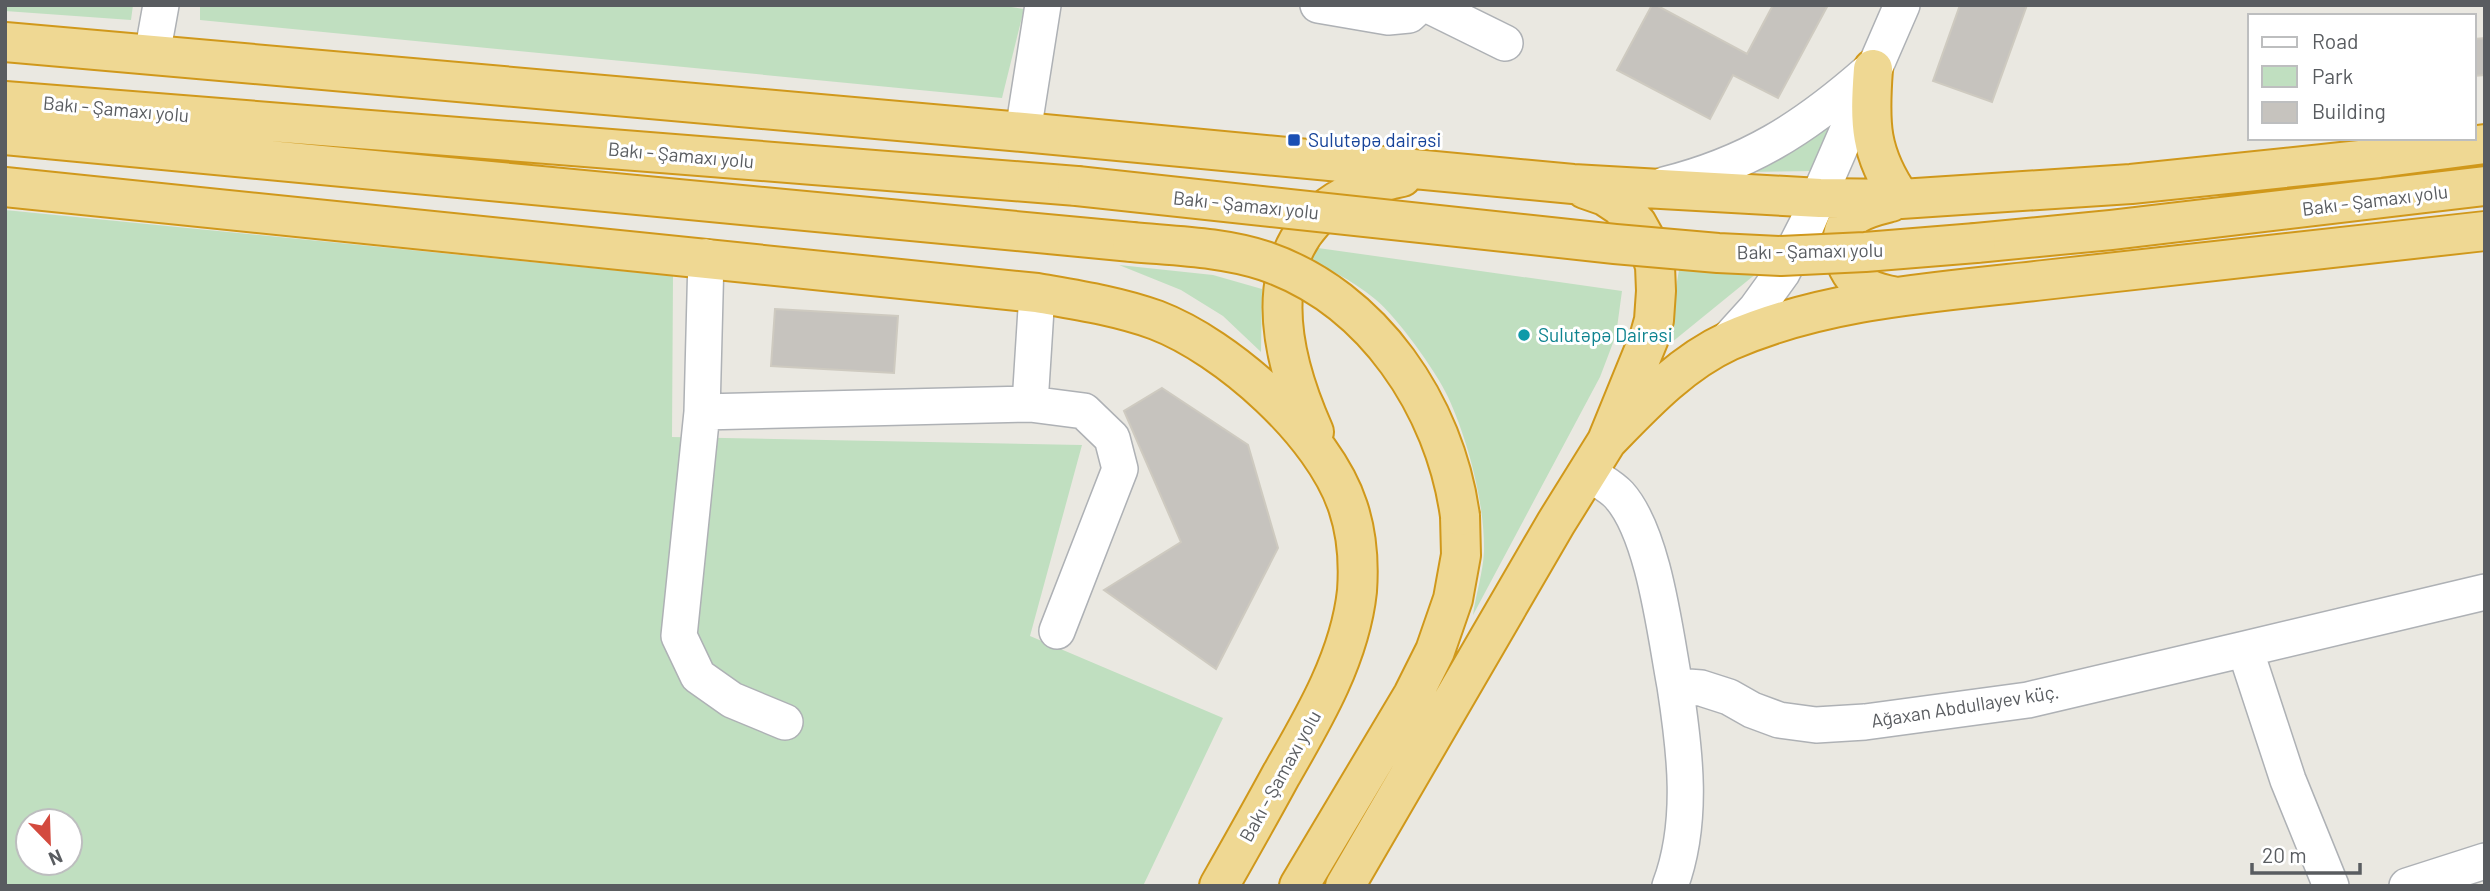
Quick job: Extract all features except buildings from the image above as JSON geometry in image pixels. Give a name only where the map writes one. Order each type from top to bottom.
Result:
[{"type":"highway","points":[[5,42],[1023,132],[1573,184],[1820,198],[1901,199],[2131,184],[2485,144]]},
{"type":"highway","points":[[1872,69],[1870,105],[1876,152],[1887,178],[1901,199]]},
{"type":"highway","name":"Bakı - Şamaxı yolu","points":[[5,101],[1077,186],[1615,244],[1781,256],[1865,252],[2111,230],[2485,186]]},
{"type":"highway","points":[[5,135],[1220,251],[1265,261],[1309,282],[1375,331],[1421,397],[1456,481],[1461,555],[1453,599],[1435,651],[1413,695],[1299,886]]},
{"type":"highway","points":[[1330,468],[1301,404],[1288,356],[1282,318],[1284,282],[1293,248],[1317,215],[1343,195],[1370,184],[1438,172]]},
{"type":"highway","points":[[1345,886],[1538,554],[1598,457],[1649,338],[1654,320],[1656,291],[1655,266],[1647,242],[1637,224],[1620,206],[1605,196],[1573,184]]},
{"type":"highway","name":"Bakı - Şamaxı yolu","points":[[5,187],[1037,293],[1095,302],[1156,321],[1200,341],[1238,367],[1296,423],[1330,468],[1348,506],[1357,546],[1357,591],[1347,636],[1333,677],[1306,733],[1219,886]]},
{"type":"highway","points":[[1897,297],[1863,286],[1845,262],[1842,248],[1845,229],[1854,216],[1871,207],[1901,199]]},
{"type":"highway","points":[[1598,457],[1660,388],[1726,342],[1797,317],[1897,297],[2485,231]]},
{"type":"street","points":[[152,55],[161,5]]},
{"type":"street","points":[[1023,132],[1043,5]]},
{"type":"street","points":[[1318,5],[1388,17],[1409,15],[1420,5]]},
{"type":"street","points":[[1427,5],[1505,43]]},
{"type":"street","points":[[1726,342],[1756,309],[1782,273],[1820,198],[1872,69],[1902,5]]},
{"type":"street","points":[[1645,189],[1694,177],[1759,152],[1834,102],[1872,69]]},
{"type":"street","points":[[706,257],[702,412],[679,636],[698,676],[732,700],[785,722]]},
{"type":"street","points":[[1030,404],[1037,293]]},
{"type":"street","points":[[702,412],[1030,404],[1084,411],[1112,438],[1120,469],[1058,631]]},
{"type":"street","points":[[1598,457],[1618,494],[1634,516],[1649,557],[1675,686],[1684,744],[1685,802],[1677,869],[1670,886]]},
{"type":"street","name":"Ağaxan Abdullayev küç.","points":[[1675,686],[1701,688],[1729,697],[1752,710],[1779,720],[1816,725],[1841,724],[2028,700],[2485,592]]},
{"type":"street","points":[[2245,649],[2288,780],[2331,886]]},
{"type":"street","points":[[2407,886],[2485,861]]},
{"type":"green space","points":[[5,5],[133,5],[131,20],[5,11]]},
{"type":"green space","points":[[200,5],[997,5],[1024,9],[1002,98],[200,20]]},
{"type":"green space","points":[[1840,112],[1815,171],[1748,172]]},
{"type":"green space","points":[[5,210],[673,276],[672,437],[1082,445],[1030,636],[1223,718],[1143,886],[5,886]]},
{"type":"green space","points":[[1262,240],[1622,291],[1616,335],[1600,377],[1473,615],[1484,552],[1482,514],[1468,452],[1442,386],[1405,331],[1375,299],[1335,273]]},
{"type":"green space","points":[[1680,264],[1757,273],[1666,347]]},
{"type":"green space","points":[[1119,265],[1213,275],[1262,289],[1261,352],[1223,316],[1181,290]]},
{"type":"place","name":"Sulutəpə dairəsi","points":[[1294,140]]},
{"type":"place","name":"Sulutəpə Dairəsi","points":[[1524,335]]}]
